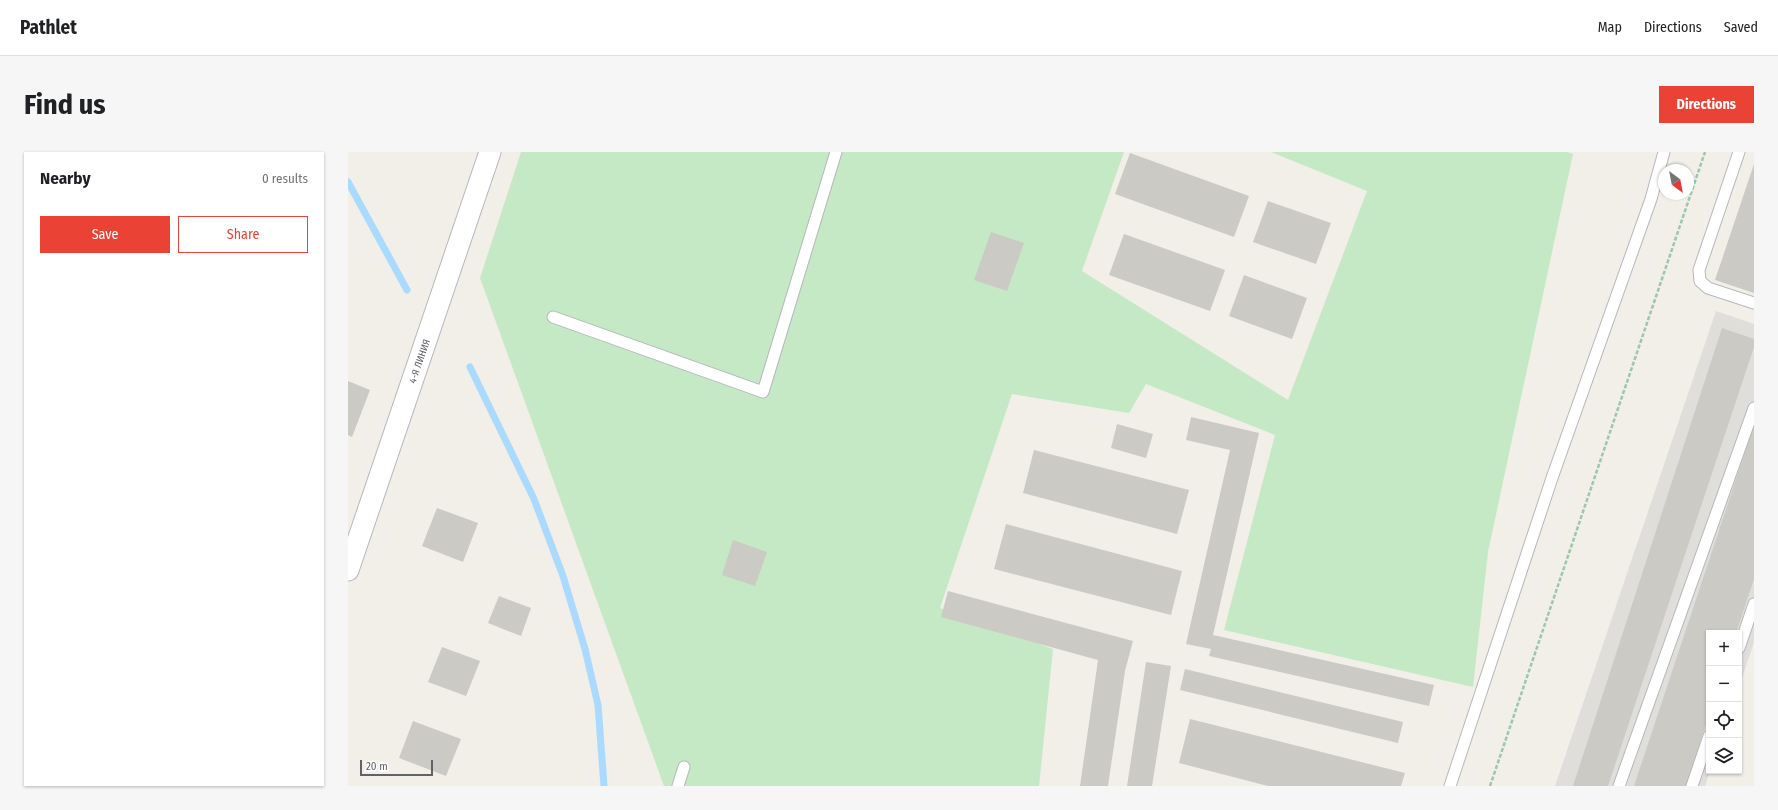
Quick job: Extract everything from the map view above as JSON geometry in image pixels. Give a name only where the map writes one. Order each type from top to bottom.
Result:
[{"type":"street","name":"4-Я ЛИНИЯ","points":[[348,570],[490,152]]},
{"type":"lane","points":[[553,317],[763,392],[836,152]]},
{"type":"lane","points":[[1450,786],[1552,478],[1651,198],[1664,152]]},
{"type":"lane","points":[[1738,152],[1699,270],[1700,281],[1708,288],[1754,303]]},
{"type":"lane","points":[[1619,786],[1754,408]]},
{"type":"lane","points":[[1742,639],[1754,604]]},
{"type":"lane","points":[[1692,786],[1708,738]]},
{"type":"lane","points":[[678,786],[684,767]]},
{"type":"path","points":[[1490,786],[1705,152]]},
{"type":"shaded area","points":[[1716,311],[1754,324],[1754,642],[1742,678],[1742,630],[1706,630],[1706,774],[1709,774],[1705,786],[1555,786]]},
{"type":"green space","points":[[521,152],[1124,152],[1082,271],[1288,400],[1367,191],[1271,152],[1567,152],[1573,154],[1488,552],[1473,687],[1224,630],[1275,435],[1146,384],[1129,413],[1012,394],[940,608],[1053,649],[1039,786],[664,786],[480,278]]},
{"type":"building","points":[[1130,153],[1249,196],[1234,237],[1115,194]]},
{"type":"building","points":[[1754,164],[1754,293],[1715,280]]},
{"type":"building","points":[[1268,201],[1331,223],[1316,264],[1253,242]]},
{"type":"building","points":[[991,232],[1024,243],[1007,291],[974,280]]},
{"type":"building","points":[[1124,234],[1225,270],[1210,311],[1109,275]]},
{"type":"building","points":[[1244,275],[1307,298],[1292,339],[1229,316]]},
{"type":"building","points":[[1722,328],[1754,339],[1754,347],[1608,786],[1573,786]]},
{"type":"building","points":[[348,381],[370,390],[352,437],[348,435]]},
{"type":"building","points":[[1191,417],[1259,433],[1213,635],[1434,685],[1429,706],[1209,656],[1211,649],[1186,644],[1230,450],[1186,440]]},
{"type":"building","points":[[1117,424],[1153,434],[1146,458],[1111,448]]},
{"type":"building","points":[[1754,425],[1754,579],[1737,630],[1706,630],[1706,724],[1686,786],[1634,786]]},
{"type":"building","points":[[1034,450],[1189,490],[1177,534],[1023,493]]},
{"type":"building","points":[[437,508],[478,523],[463,562],[422,546]]},
{"type":"building","points":[[1006,524],[1182,571],[1171,615],[994,569]]},
{"type":"building","points":[[733,540],[767,552],[755,586],[722,575]]},
{"type":"building","points":[[948,591],[1133,641],[1125,671],[1108,786],[1080,786],[1098,660],[941,617]]},
{"type":"building","points":[[499,596],[531,608],[521,636],[488,623]]},
{"type":"building","points":[[442,647],[480,661],[466,696],[428,682]]},
{"type":"building","points":[[1146,662],[1171,666],[1152,786],[1127,786]]},
{"type":"building","points":[[1185,669],[1403,722],[1398,743],[1180,690]]},
{"type":"building","points":[[1190,719],[1405,773],[1401,786],[1268,786],[1179,763]]},
{"type":"building","points":[[413,721],[461,739],[446,776],[399,758]]},
{"type":"waterway","points":[[348,182],[407,290]]},
{"type":"waterway","points":[[470,367],[534,499],[563,576],[585,649],[598,705],[604,786]]}]
